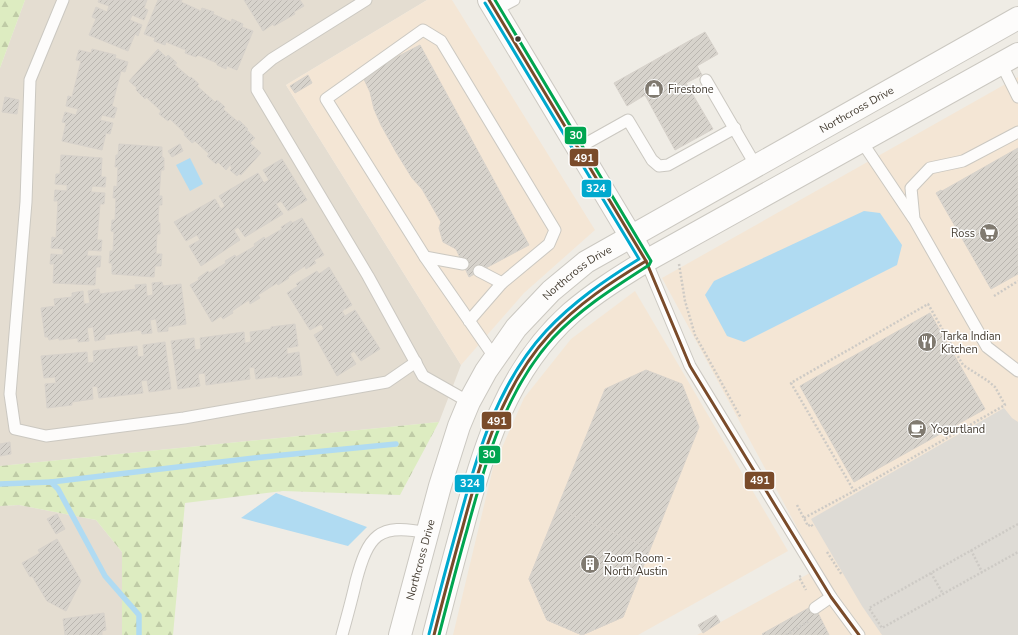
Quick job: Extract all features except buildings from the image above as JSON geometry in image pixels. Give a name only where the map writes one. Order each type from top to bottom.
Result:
[{"type":"street","points":[[492,5],[646,261]]},
{"type":"street","name":"Northcross Drive","points":[[400,635],[427,533],[459,426],[469,402],[495,358],[516,328],[551,291],[586,262],[1018,18]]},
{"type":"street","points":[[434,635],[471,495],[499,413],[526,364],[557,327],[571,313],[605,286],[646,261],[1009,59]]},
{"type":"street","points":[[844,117],[862,142]]},
{"type":"street","points":[[427,533],[459,540]]},
{"type":"lane","points":[[63,0],[30,80],[26,202],[10,394],[15,429],[46,436],[184,418],[387,382],[416,362]]},
{"type":"lane","points":[[366,0],[350,4],[272,59],[257,72],[257,90],[368,276],[424,376],[469,402]]},
{"type":"lane","points":[[492,5],[514,0]]},
{"type":"lane","points":[[469,321],[502,283],[549,244],[555,230],[441,41],[423,30],[326,99],[424,257],[495,358]]},
{"type":"lane","points":[[1009,59],[1018,97]]},
{"type":"lane","points":[[706,80],[756,166]]},
{"type":"lane","points":[[578,148],[628,120],[652,160],[660,166],[668,165],[735,128]]},
{"type":"lane","points":[[914,219],[911,188],[930,168],[963,161],[1018,132]]},
{"type":"lane","points":[[862,142],[914,219],[987,346],[1018,371]]},
{"type":"lane","points":[[424,257],[463,264]]},
{"type":"lane","points":[[646,261],[690,366],[832,597],[859,635]]},
{"type":"lane","points":[[479,271],[502,283]]},
{"type":"lane","points":[[342,635],[362,559],[368,546],[387,531],[399,528],[427,533]]},
{"type":"lane","points":[[815,608],[832,597]]},
{"type":"path","points":[[679,264],[684,301],[695,335],[743,422]]},
{"type":"path","points":[[994,296],[1018,281]]},
{"type":"path","points":[[804,518],[854,491],[1005,405],[995,387],[963,365],[928,304],[791,382],[854,491]]},
{"type":"path","points":[[796,505],[808,526],[811,524],[813,527]]},
{"type":"path","points":[[1018,525],[869,608],[882,628],[1018,552]]},
{"type":"path","points":[[971,550],[982,572]]},
{"type":"path","points":[[827,552],[842,575]]},
{"type":"path","points":[[930,573],[943,594]]},
{"type":"path","points":[[786,635],[812,619]]},
{"type":"shaded area","points":[[25,0],[427,0],[286,85],[461,365],[439,422],[0,466],[0,68]]},
{"type":"shaded area","points":[[427,0],[452,0],[595,230],[524,293],[461,365],[286,85]]},
{"type":"shaded area","points":[[1018,77],[1018,635],[697,635],[819,568],[662,278]]},
{"type":"shaded area","points":[[635,291],[788,551],[638,635],[453,635],[493,468],[524,398],[571,339]]},
{"type":"shaded area","points":[[1004,408],[1012,418],[1018,422],[1018,635],[882,635],[862,606],[811,519]]},
{"type":"shaded area","points":[[19,505],[96,520],[122,552],[122,635],[0,635],[0,506]]},
{"type":"green space","points":[[0,0],[25,0],[0,68]]},
{"type":"green space","points":[[439,422],[400,495],[283,491],[185,503],[173,635],[122,635],[122,552],[96,520],[19,505],[0,506],[0,466]]},
{"type":"water","points":[[190,158],[203,184],[190,191],[176,165]]},
{"type":"water","points":[[864,211],[880,213],[902,245],[897,265],[744,342],[727,336],[705,295],[714,281]]},
{"type":"water","points":[[276,493],[367,527],[348,546],[241,518]]},
{"type":"waterway","points":[[51,482],[263,457],[396,444]]},
{"type":"waterway","points":[[0,484],[51,482],[58,489],[105,576],[139,615],[139,635]]},
{"type":"transit line","name":"491","points":[[489,0],[646,261],[690,366],[831,597],[859,635]]},
{"type":"transit line","name":"30","points":[[439,635],[489,454],[509,404],[522,381],[536,359],[564,327],[599,298],[649,265],[651,261],[495,0]]},
{"type":"transit line","name":"324","points":[[429,634],[472,473],[490,422],[514,374],[529,352],[556,320],[602,283],[639,259],[485,3]]},
{"type":"transit line","name":"491","points":[[434,635],[477,475],[495,425],[518,377],[550,334],[583,303],[646,261]]},
{"type":"place","name":"Firestone","points":[[654,89]]},
{"type":"place","name":"Ross","points":[[989,233]]},
{"type":"place","name":"Tarka Indian Kitchen","points":[[927,342]]},
{"type":"place","name":"Yogurtland","points":[[917,429]]},
{"type":"place","name":"Zoom Room - North Austin","points":[[590,564]]}]
